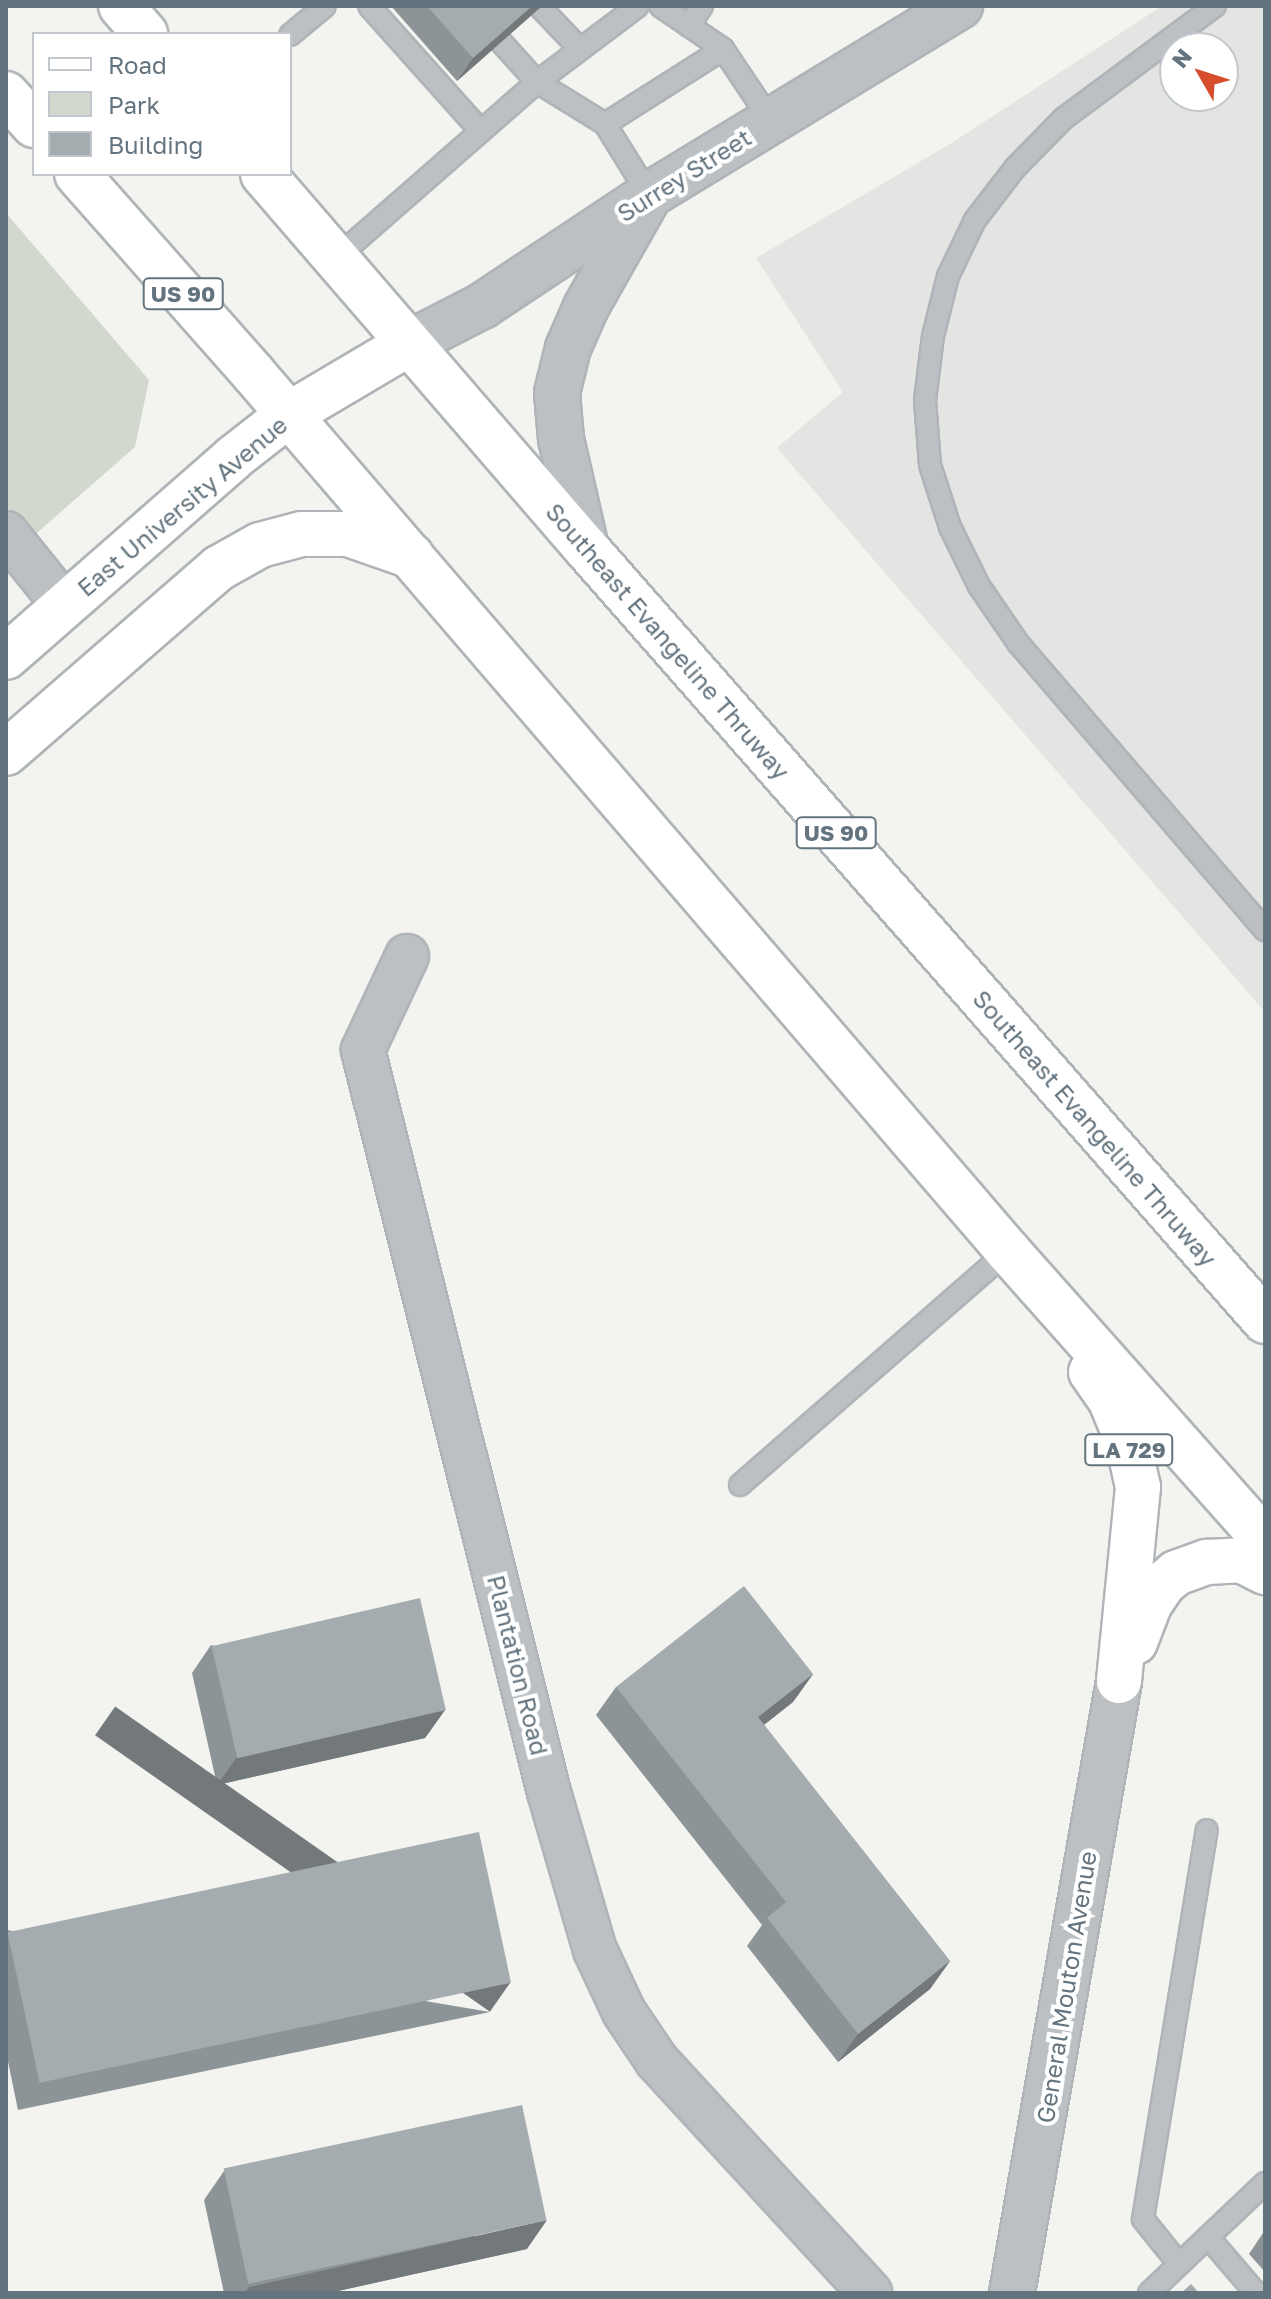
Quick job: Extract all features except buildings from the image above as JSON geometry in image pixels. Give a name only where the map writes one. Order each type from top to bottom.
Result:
[{"type":"main road","points":[[121,6],[143,32]]},
{"type":"main road","points":[[6,94],[32,123]]},
{"type":"main road","name":"US 90","points":[[79,176],[411,556],[1008,1251],[1265,1540]]},
{"type":"main road","name":"Southeast Evangeline Thruway","points":[[265,176],[586,548],[1265,1321]]},
{"type":"main road","name":"East University Avenue","points":[[6,657],[233,458],[288,415],[408,344]]},
{"type":"main road","points":[[6,753],[219,568],[260,545],[301,534],[348,534],[411,556]]},
{"type":"main road","name":"LA 729","points":[[1008,1251],[1111,1401],[1128,1442],[1138,1487],[1119,1681]]},
{"type":"main road","name":"LA 729","points":[[1119,1681],[1149,1605],[1163,1584],[1176,1573],[1207,1562],[1241,1560],[1265,1572]]},
{"type":"street","name":"Surrey Street","points":[[408,344],[482,306],[649,195],[960,6]]},
{"type":"street","points":[[586,548],[561,439],[557,393],[568,348],[586,307],[649,195]]},
{"type":"street","points":[[6,533],[65,606]]},
{"type":"street","name":"Plantation Road","points":[[407,956],[363,1050],[549,1792],[595,1950],[624,2012],[657,2061],[870,2293]]},
{"type":"street","name":"General Mouton Avenue","points":[[1012,2293],[1119,1681]]},
{"type":"lane","points":[[292,33],[325,6]]},
{"type":"lane","points":[[369,6],[480,130]]},
{"type":"lane","points":[[335,259],[537,82],[638,6]]},
{"type":"lane","points":[[660,6],[723,49],[771,121]]},
{"type":"lane","points":[[689,26],[702,6]]},
{"type":"lane","points":[[1215,6],[1063,119],[1015,168],[975,220],[948,276],[933,336],[925,400],[930,465],[950,527],[979,586],[1018,643],[1265,930]]},
{"type":"lane","points":[[540,7],[579,48]]},
{"type":"lane","points":[[501,42],[537,82],[605,124],[649,195]]},
{"type":"lane","points":[[605,124],[723,49]]},
{"type":"lane","points":[[740,1485],[1008,1251]]},
{"type":"lane","points":[[1179,2264],[1143,2219],[1207,1830]]},
{"type":"lane","points":[[1149,2293],[1265,2183]]},
{"type":"lane","points":[[1208,2237],[1256,2293]]},
{"type":"shaded area","points":[[1162,6],[1265,6],[1265,1012],[777,448],[843,392],[756,258],[950,144]]},
{"type":"green space","points":[[6,213],[149,380],[135,447],[6,560]]}]
